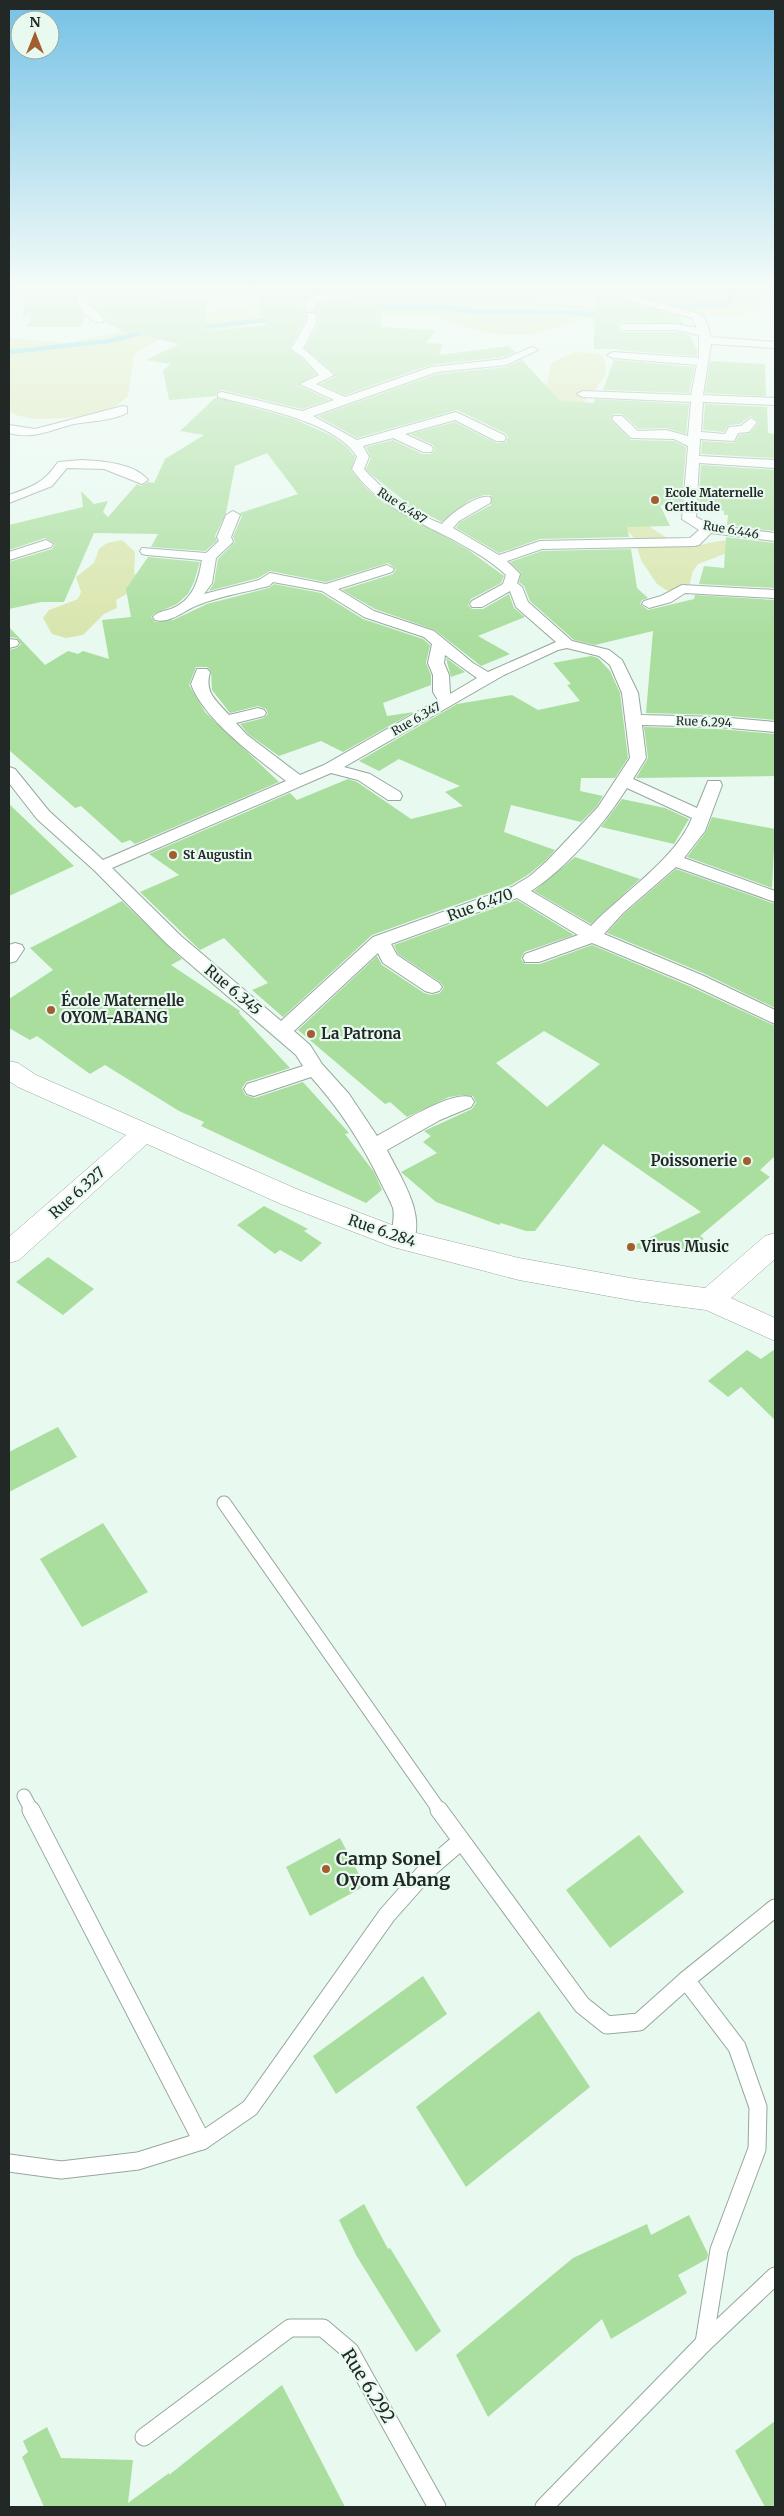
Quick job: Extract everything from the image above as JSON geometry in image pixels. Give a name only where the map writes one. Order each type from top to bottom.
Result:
[{"type":"street","points":[[247,401],[303,416],[356,444],[472,412]]},
{"type":"street","points":[[303,416],[339,401]]},
{"type":"street","name":"Rue 6.446","points":[[698,401],[688,520],[708,529],[775,538]]},
{"type":"street","points":[[9,429],[18,432],[34,433],[67,422],[107,417],[123,410]]},
{"type":"street","points":[[456,416],[500,438]]},
{"type":"street","points":[[407,419],[423,426]]},
{"type":"street","points":[[618,419],[635,435],[674,436],[689,440],[695,437],[730,438],[733,430],[745,429],[751,422]]},
{"type":"street","points":[[395,434],[427,449]]},
{"type":"street","name":"Rue 6.487","points":[[356,444],[363,457],[358,469],[373,487],[427,523],[445,529],[498,560],[516,580],[521,604],[568,644]]},
{"type":"street","points":[[693,459],[775,464]]},
{"type":"street","points":[[9,499],[54,480],[62,465],[70,463],[97,465],[128,472],[142,480]]},
{"type":"street","points":[[445,529],[454,518],[485,500]]},
{"type":"street","points":[[192,602],[205,583],[209,557],[226,542],[224,537],[233,515]]},
{"type":"street","points":[[688,520],[681,524],[682,532],[694,542]]},
{"type":"street","points":[[682,532],[708,529]]},
{"type":"street","points":[[498,560],[540,546],[564,543],[694,542],[708,529]]},
{"type":"street","points":[[9,556],[46,544]]},
{"type":"street","points":[[148,551],[209,557]]},
{"type":"street","points":[[322,587],[355,581],[387,569]]},
{"type":"street","points":[[322,587],[346,570]]},
{"type":"street","points":[[160,617],[178,611],[192,602],[264,584],[270,578],[322,587],[369,614],[429,634],[468,666],[488,678]]},
{"type":"street","points":[[477,604],[516,580]]},
{"type":"street","points":[[649,604],[666,599],[682,589],[775,594]]},
{"type":"street","points":[[440,643],[436,663],[441,675],[441,692],[446,702]]},
{"type":"street","points":[[518,891],[536,880],[553,865],[605,810],[638,758],[630,693],[617,663],[604,654],[568,644]]},
{"type":"street","name":"Rue 6.347","points":[[101,867],[330,768],[488,678],[553,647],[568,644]]},
{"type":"street","points":[[202,672],[199,684],[202,693],[228,720],[241,738],[298,782]]},
{"type":"street","points":[[228,720],[258,713]]},
{"type":"street","name":"Rue 6.294","points":[[634,720],[719,722],[775,727]]},
{"type":"street","points":[[330,768],[364,777],[394,796]]},
{"type":"street","name":"Rue 6.345","points":[[9,772],[43,815],[101,867],[174,940],[282,1030],[303,1050],[315,1069],[342,1099],[364,1135],[375,1147],[404,1209],[403,1240]]},
{"type":"street","points":[[625,781],[702,816]]},
{"type":"street","points":[[532,958],[592,936],[617,909],[673,860],[696,831],[714,785]]},
{"type":"street","points":[[673,860],[775,897]]},
{"type":"street","name":"Rue 6.470","points":[[282,1030],[380,941],[518,891],[568,919],[592,936],[697,980],[775,1018]]},
{"type":"street","points":[[380,941],[390,959],[432,987]]},
{"type":"street","name":"Rue 6.284","points":[[9,1069],[27,1081],[290,1197],[403,1240],[519,1269],[636,1290],[710,1300],[775,1330]]},
{"type":"street","points":[[254,1090],[315,1069]]},
{"type":"street","points":[[375,1147],[433,1115],[464,1102]]},
{"type":"street","name":"Rue 6.327","points":[[9,1254],[144,1133]]},
{"type":"street","points":[[710,1300],[775,1243]]},
{"type":"lane","points":[[224,1503],[461,1841],[582,2005],[607,2024],[639,2022],[686,1980],[775,1908]]},
{"type":"lane","points":[[24,1796],[202,2142]]},
{"type":"lane","points":[[9,2163],[61,2170],[138,2161],[202,2142],[250,2108],[387,1915],[426,1871],[461,1841]]},
{"type":"lane","points":[[686,1980],[738,2047],[758,2107],[757,2150],[719,2250],[704,2343]]},
{"type":"lane","points":[[544,2507],[704,2343],[775,2276]]},
{"type":"lane","name":"Rue 6.292","points":[[144,2437],[290,2328],[323,2328],[350,2351],[437,2507]]},
{"type":"green space","points":[[9,401],[121,401],[101,412],[73,417],[28,418],[16,415],[9,410]]},
{"type":"green space","points":[[540,401],[584,401],[579,407],[644,522],[654,530],[667,538],[687,546],[736,541],[727,553],[698,564],[693,571],[688,590],[674,592],[666,590],[657,584],[641,560],[634,538],[604,505]]},
{"type":"green space","points":[[122,540],[135,552],[134,573],[141,579],[139,587],[116,600],[117,608],[104,614],[83,635],[66,638],[52,634],[43,618],[49,610],[78,599],[81,592],[76,577],[94,563],[99,549],[107,543]]},
{"type":"building","points":[[211,401],[232,401],[294,419],[332,436],[346,446],[355,457],[351,470],[366,488],[384,503],[467,549],[504,576],[501,583],[471,599],[468,605],[472,609],[483,609],[509,594],[514,608],[525,617],[478,636],[510,654],[481,666],[435,630],[375,609],[342,590],[393,574],[396,569],[388,563],[326,582],[270,571],[258,578],[209,591],[214,583],[218,559],[235,542],[233,537],[242,516],[240,513],[298,494],[267,453],[235,466],[226,513],[215,536],[217,541],[205,551],[151,547],[158,534],[94,533],[64,602],[41,602],[9,609],[9,562],[52,549],[55,544],[45,538],[9,550],[9,525],[83,507],[81,491],[94,504],[108,501],[103,512],[108,517],[137,484],[141,486],[148,482],[154,483],[165,459],[204,435],[180,431]]},
{"type":"building","points":[[270,401],[325,401],[302,409]]},
{"type":"building","points":[[359,401],[594,403],[594,401],[640,401],[689,404],[686,434],[666,428],[639,429],[622,414],[614,414],[610,419],[631,440],[674,441],[686,447],[681,507],[660,505],[670,526],[627,527],[629,537],[540,539],[499,553],[456,528],[460,522],[491,505],[491,495],[484,495],[470,500],[442,522],[412,507],[373,476],[366,469],[371,458],[366,447],[393,440],[422,454],[431,454],[435,450],[433,445],[410,434],[455,422],[496,443],[506,442],[508,437],[505,433],[457,410],[357,438],[318,416]]},
{"type":"building","points":[[705,404],[767,407],[768,433],[775,434],[775,458],[701,454],[702,441],[734,443],[739,435],[750,433],[759,422],[751,416],[740,424],[729,425],[724,432],[703,430]]},
{"type":"building","points":[[701,465],[775,470],[775,531],[727,525],[728,515],[724,515],[724,511],[698,509]]},
{"type":"building","points":[[726,537],[775,543],[775,588],[699,584],[704,566],[724,568]]},
{"type":"building","points":[[631,549],[637,588],[648,598],[642,600],[640,604],[648,610],[694,599],[695,595],[775,600],[775,720],[719,715],[646,713],[653,631],[595,645],[574,640],[530,601],[524,586],[519,582],[521,573],[510,562],[542,551]]},
{"type":"building","points":[[148,557],[200,562],[188,594],[177,604],[154,614],[151,617],[155,622],[173,620],[207,604],[269,588],[274,584],[321,593],[363,619],[423,639],[430,645],[426,663],[431,675],[431,685],[383,703],[387,716],[414,712],[343,752],[321,741],[279,756],[248,734],[240,724],[264,718],[268,714],[266,709],[258,706],[230,713],[212,690],[211,671],[207,667],[196,667],[189,685],[205,712],[279,782],[135,844],[130,840],[122,843],[81,806],[75,808],[9,750],[9,650],[17,648],[21,644],[17,638],[9,637],[9,627],[45,665],[68,651],[78,654],[83,651],[109,659],[102,620],[131,617],[126,589]]},
{"type":"building","points":[[591,656],[598,658],[610,671],[620,693],[628,758],[615,778],[581,778],[580,791],[603,796],[597,806],[581,822],[511,805],[504,832],[555,850],[546,860],[529,874],[511,885],[372,935],[283,1017],[252,990],[268,983],[224,938],[200,950],[140,892],[179,875],[149,854],[290,793],[297,800],[348,779],[357,782],[411,819],[463,806],[445,792],[460,786],[399,759],[379,771],[359,761],[457,704],[512,695],[538,710],[580,701],[567,685],[571,684],[553,663]]},
{"type":"building","points":[[446,658],[465,672],[451,677]]},
{"type":"building","points":[[644,727],[719,729],[775,734],[775,776],[636,778],[648,758]]},
{"type":"building","points":[[622,799],[665,808],[689,819],[674,844],[601,827]]},
{"type":"building","points":[[9,804],[74,866],[9,896]]},
{"type":"building","points":[[712,817],[775,829],[772,888],[687,857],[706,832]]},
{"type":"building","points":[[575,857],[640,879],[591,924],[534,891]]},
{"type":"building","points":[[676,869],[775,904],[775,1008],[705,974],[607,933],[624,914]]},
{"type":"building","points":[[517,900],[574,935],[524,952],[521,959],[525,964],[540,964],[592,945],[689,986],[775,1026],[775,1156],[760,1170],[770,1177],[700,1236],[704,1239],[678,1252],[629,1248],[701,1212],[603,1144],[535,1231],[526,1231],[501,1223],[499,1225],[436,1202],[401,1172],[437,1153],[423,1142],[431,1136],[424,1131],[472,1109],[476,1103],[473,1096],[449,1097],[407,1117],[390,1102],[385,1104],[298,1030],[377,956],[382,965],[424,993],[431,995],[440,993],[444,987],[440,982],[398,954],[394,945]],"holes":[[[544,1031],[600,1064],[547,1107],[496,1063]]]},
{"type":"building","points":[[122,901],[182,959],[171,965],[240,1011],[239,1013],[290,1068],[246,1082],[242,1088],[245,1095],[255,1098],[303,1082],[349,1133],[345,1134],[374,1172],[382,1190],[366,1203],[201,1126],[204,1122],[179,1111],[105,1065],[90,1074],[37,1036],[30,1040],[9,1028],[9,999],[53,970],[30,948]]},
{"type":"building","points":[[264,1206],[308,1229],[304,1231],[322,1243],[301,1262],[280,1250],[275,1254],[237,1225]]},
{"type":"building","points":[[48,1257],[94,1289],[63,1315],[16,1282]]},
{"type":"building","points":[[775,1349],[775,1420],[741,1387],[728,1397],[708,1381],[747,1350],[761,1359]]},
{"type":"building","points":[[58,1427],[77,1457],[9,1492],[9,1452]]},
{"type":"building","points":[[103,1523],[148,1592],[82,1627],[40,1559]]},
{"type":"building","points":[[639,1835],[684,1892],[610,1948],[566,1890]]},
{"type":"building","points":[[340,1838],[365,1886],[310,1916],[286,1867]]},
{"type":"building","points":[[423,1976],[447,2014],[336,2094],[313,2056]]},
{"type":"building","points":[[539,2011],[590,2087],[466,2187],[416,2107]]},
{"type":"building","points":[[364,2204],[388,2249],[390,2248],[441,2331],[416,2352],[356,2255],[339,2220]]},
{"type":"building","points":[[689,2215],[708,2254],[707,2259],[678,2275],[687,2293],[611,2339],[602,2319],[488,2417],[456,2355],[573,2258],[647,2224],[651,2235]]},
{"type":"building","points":[[282,2385],[345,2507],[44,2507],[22,2457],[28,2452],[23,2441],[47,2427],[61,2458],[133,2460],[128,2503],[169,2473],[169,2475]]},
{"type":"building","points":[[775,2421],[775,2507],[765,2507],[735,2451]]},
{"type":"place","name":"Ecole Maternelle Certitude","points":[[655,500]]},
{"type":"place","name":"St Augustin","points":[[173,855]]},
{"type":"place","name":"École Maternelle OYOM-ABANG","points":[[51,1010]]},
{"type":"place","name":"La Patrona","points":[[311,1034]]},
{"type":"place","name":"Poissonerie","points":[[747,1161]]},
{"type":"place","name":"Virus Music","points":[[631,1247]]},
{"type":"place","name":"Camp Sonel Oyom Abang","points":[[326,1869]]}]
